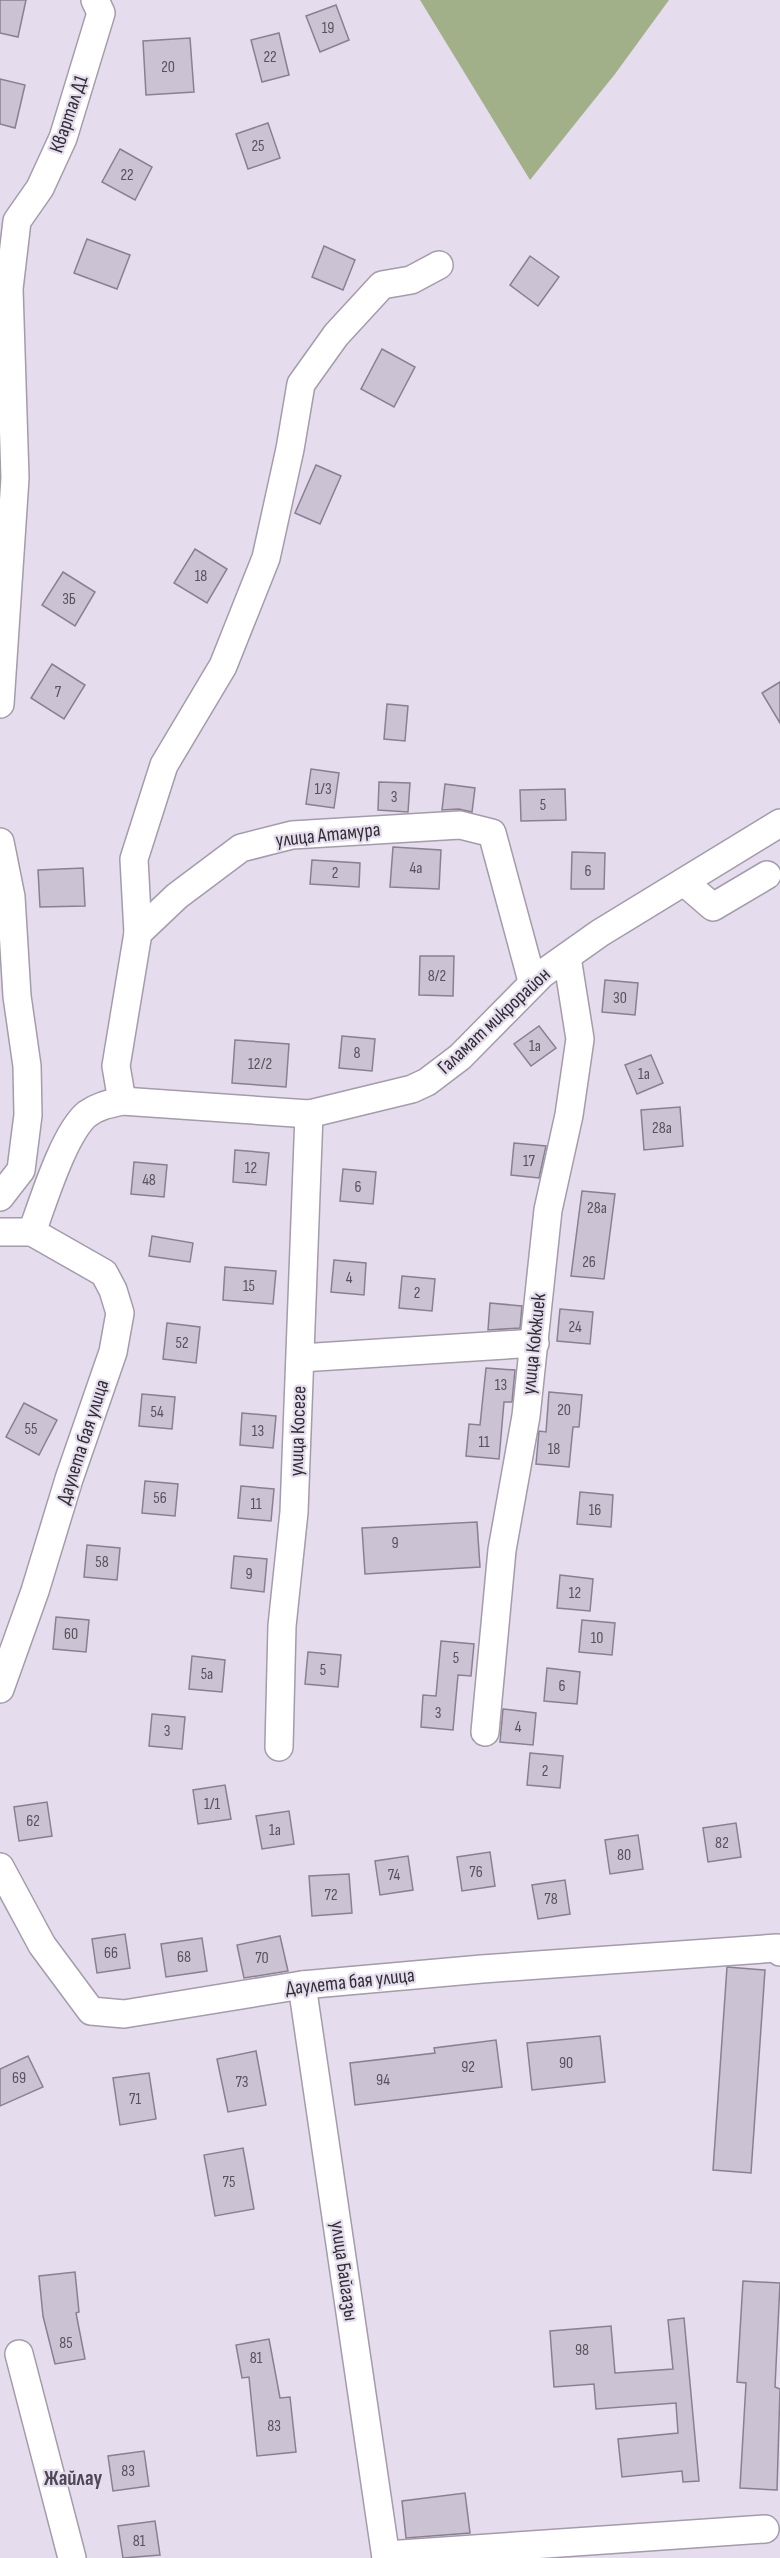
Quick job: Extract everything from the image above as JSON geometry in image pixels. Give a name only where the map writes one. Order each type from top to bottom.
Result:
[{"type":"street","name":"Квартал Д1","points":[[0,704],[15,478],[9,289],[18,221],[40,188],[63,138],[101,13],[95,0]]},
{"type":"street","points":[[122,1101],[116,1066],[138,933],[134,859],[164,765],[223,666],[266,558],[290,449],[301,384],[336,334],[382,285],[411,280],[439,265]]},
{"type":"street","name":"Галамат микрорайон","points":[[32,1232],[66,1144],[86,1115],[100,1106],[122,1101],[309,1114],[412,1089],[427,1082],[460,1057],[532,981],[600,933],[780,823]]},
{"type":"street","name":"улица Атамура","points":[[138,933],[177,896],[241,848],[292,835],[460,825],[492,833],[532,981]]},
{"type":"street","points":[[0,842],[11,897],[17,996],[27,1066],[28,1115],[21,1170],[0,1197]]},
{"type":"street","points":[[684,882],[713,907],[767,875]]},
{"type":"street","name":"улица Кокжиек","points":[[485,1732],[502,1550],[526,1416],[548,1210],[569,1115],[580,1039],[567,957]]},
{"type":"street","name":"улица Косеге","points":[[279,1747],[282,1626],[294,1512],[309,1114]]},
{"type":"street","points":[[0,1232],[32,1232]]},
{"type":"street","name":"Даулета бая улица","points":[[0,1689],[35,1591],[69,1479],[113,1352],[120,1313],[113,1290],[104,1273],[32,1232]]},
{"type":"street","points":[[301,1358],[535,1343]]},
{"type":"street","name":"Даулета бая улица","points":[[0,1867],[42,1945],[91,2011],[124,2014],[302,1985],[482,1969],[777,1948],[780,1952]]},
{"type":"street","name":"улица Байгазы","points":[[302,1985],[386,2557]]},
{"type":"street","points":[[19,2354],[72,2558]]},
{"type":"street","points":[[386,2557],[765,2529]]},
{"type":"green space","points":[[420,0],[669,0],[615,74],[530,180]]},
{"type":"building","points":[[0,0],[26,0],[18,37],[0,33]]},
{"type":"building","points":[[336,5],[349,40],[320,52],[306,16]]},
{"type":"building","points":[[279,33],[289,75],[262,82],[251,40]]},
{"type":"building","points":[[190,38],[194,92],[146,95],[143,41]]},
{"type":"building","points":[[0,79],[25,85],[15,128],[0,124]]},
{"type":"building","points":[[268,123],[280,158],[248,169],[236,134]]},
{"type":"building","points":[[120,149],[152,167],[135,200],[102,182]]},
{"type":"building","points":[[87,239],[130,255],[117,289],[74,273]]},
{"type":"building","points":[[324,246],[355,260],[343,290],[312,277]]},
{"type":"building","points":[[530,256],[559,277],[538,306],[510,285]]},
{"type":"building","points":[[382,349],[415,367],[394,407],[361,389]]},
{"type":"building","points":[[316,465],[341,476],[320,524],[295,513]]},
{"type":"building","points":[[195,549],[227,569],[207,603],[174,583]]},
{"type":"building","points":[[63,572],[95,592],[75,626],[42,605]]},
{"type":"building","points":[[52,664],[85,685],[64,719],[31,698]]},
{"type":"building","points":[[780,682],[780,723],[762,693]]},
{"type":"building","points":[[387,704],[408,706],[405,741],[384,739]]},
{"type":"building","points":[[311,769],[339,773],[334,808],[306,804]]},
{"type":"building","points":[[379,782],[410,783],[408,812],[378,810]]},
{"type":"building","points":[[445,784],[475,788],[472,812],[459,809],[442,810]]},
{"type":"building","points":[[565,789],[566,820],[521,821],[520,790]]},
{"type":"building","points":[[393,847],[441,850],[439,889],[390,887]]},
{"type":"building","points":[[572,852],[605,853],[604,889],[571,889]]},
{"type":"building","points":[[312,860],[360,863],[359,887],[310,884]]},
{"type":"building","points":[[83,868],[85,906],[40,907],[38,870]]},
{"type":"building","points":[[420,956],[454,956],[453,996],[419,995]]},
{"type":"building","points":[[605,980],[638,983],[635,1015],[602,1012]]},
{"type":"building","points":[[539,1026],[556,1048],[531,1066],[514,1044]]},
{"type":"building","points":[[342,1036],[375,1039],[372,1071],[339,1068]]},
{"type":"building","points":[[235,1040],[289,1044],[286,1087],[232,1083]]},
{"type":"building","points":[[651,1055],[663,1083],[637,1094],[625,1065]]},
{"type":"building","points":[[680,1107],[683,1146],[644,1150],[641,1110]]},
{"type":"building","points":[[514,1143],[546,1146],[539,1178],[511,1175]]},
{"type":"building","points":[[235,1150],[269,1153],[266,1185],[233,1182]]},
{"type":"building","points":[[134,1162],[167,1165],[164,1197],[131,1194]]},
{"type":"building","points":[[343,1169],[376,1172],[373,1204],[340,1201]]},
{"type":"building","points":[[582,1191],[615,1194],[604,1279],[571,1276]]},
{"type":"building","points":[[152,1236],[193,1243],[190,1262],[149,1256]]},
{"type":"building","points":[[334,1260],[366,1263],[364,1295],[331,1292]]},
{"type":"building","points":[[225,1267],[276,1271],[273,1304],[223,1300]]},
{"type":"building","points":[[402,1276],[435,1279],[432,1311],[399,1308]]},
{"type":"building","points":[[490,1303],[522,1306],[520,1328],[488,1330]]},
{"type":"building","points":[[560,1309],[593,1312],[590,1344],[557,1341]]},
{"type":"building","points":[[167,1323],[200,1327],[196,1363],[163,1359]]},
{"type":"building","points":[[486,1368],[515,1370],[512,1402],[504,1402],[499,1459],[466,1456],[469,1424],[480,1425]]},
{"type":"building","points":[[549,1392],[582,1395],[579,1427],[573,1427],[569,1467],[536,1464],[539,1431],[546,1432]]},
{"type":"building","points":[[142,1394],[175,1397],[172,1429],[139,1426]]},
{"type":"building","points":[[24,1403],[57,1420],[39,1455],[6,1437]]},
{"type":"building","points":[[242,1413],[276,1416],[273,1448],[240,1445]]},
{"type":"building","points":[[145,1481],[178,1484],[175,1516],[142,1513]]},
{"type":"building","points":[[241,1486],[274,1489],[271,1521],[238,1518]]},
{"type":"building","points":[[580,1492],[613,1495],[611,1527],[577,1524]]},
{"type":"building","points":[[477,1522],[480,1567],[365,1574],[362,1528]]},
{"type":"building","points":[[87,1545],[120,1548],[117,1580],[84,1577]]},
{"type":"building","points":[[234,1556],[267,1559],[264,1592],[231,1588]]},
{"type":"building","points":[[560,1575],[593,1579],[590,1611],[557,1608]]},
{"type":"building","points":[[56,1617],[89,1620],[86,1652],[53,1649]]},
{"type":"building","points":[[582,1620],[615,1623],[612,1655],[579,1652]]},
{"type":"building","points":[[441,1641],[474,1644],[471,1676],[458,1675],[453,1730],[421,1727],[423,1695],[436,1696]]},
{"type":"building","points":[[308,1652],[341,1655],[338,1687],[305,1684]]},
{"type":"building","points":[[192,1656],[225,1660],[222,1692],[189,1689]]},
{"type":"building","points":[[547,1668],[580,1672],[577,1704],[544,1701]]},
{"type":"building","points":[[503,1709],[536,1713],[533,1745],[500,1742]]},
{"type":"building","points":[[152,1714],[185,1717],[182,1749],[149,1746]]},
{"type":"building","points":[[530,1753],[563,1756],[560,1788],[527,1785]]},
{"type":"building","points":[[225,1785],[231,1819],[198,1824],[193,1790]]},
{"type":"building","points":[[47,1802],[52,1836],[19,1841],[14,1807]]},
{"type":"building","points":[[289,1811],[294,1844],[262,1849],[256,1816]]},
{"type":"building","points":[[736,1823],[741,1857],[708,1862],[703,1828]]},
{"type":"building","points":[[638,1835],[643,1869],[610,1874],[605,1840]]},
{"type":"building","points":[[490,1852],[495,1886],[462,1891],[457,1857]]},
{"type":"building","points":[[408,1856],[413,1890],[380,1895],[375,1861]]},
{"type":"building","points":[[349,1874],[352,1913],[312,1916],[309,1876]]},
{"type":"building","points":[[565,1880],[570,1914],[538,1919],[532,1885]]},
{"type":"building","points":[[125,1934],[130,1968],[97,1973],[92,1939]]},
{"type":"building","points":[[280,1936],[288,1971],[244,1978],[237,1945]]},
{"type":"building","points":[[202,1938],[207,1971],[166,1977],[161,1944]]},
{"type":"building","points":[[727,1967],[765,1970],[751,2173],[713,2170]]},
{"type":"building","points":[[600,2036],[605,2082],[532,2090],[527,2043]]},
{"type":"building","points":[[496,2040],[502,2087],[355,2105],[350,2063],[435,2053],[434,2048]]},
{"type":"building","points":[[256,2051],[266,2105],[228,2112],[217,2059]]},
{"type":"building","points":[[28,2056],[43,2087],[0,2106],[0,2069]]},
{"type":"building","points":[[149,2073],[156,2119],[120,2125],[113,2078]]},
{"type":"building","points":[[243,2148],[254,2209],[215,2216],[204,2155]]},
{"type":"building","points":[[75,2272],[79,2312],[76,2313],[85,2359],[55,2364],[43,2316],[39,2276]]},
{"type":"building","points":[[743,2281],[780,2283],[775,2387],[780,2389],[777,2490],[740,2488],[746,2383],[737,2382]]},
{"type":"building","points":[[684,2318],[699,2481],[683,2482],[682,2471],[622,2477],[618,2439],[678,2433],[676,2403],[596,2409],[594,2384],[554,2387],[550,2331],[611,2326],[615,2373],[673,2369],[668,2320]]},
{"type":"building","points":[[269,2339],[280,2398],[290,2397],[296,2452],[257,2456],[249,2377],[242,2378],[236,2345]]},
{"type":"building","points":[[144,2451],[149,2486],[113,2491],[108,2456]]},
{"type":"building","points":[[465,2493],[470,2533],[406,2538],[402,2501]]},
{"type":"building","points":[[155,2521],[160,2555],[123,2558],[118,2526]]},
{"type":"district","name":"Жайлау","points":[[73,2478]]}]
